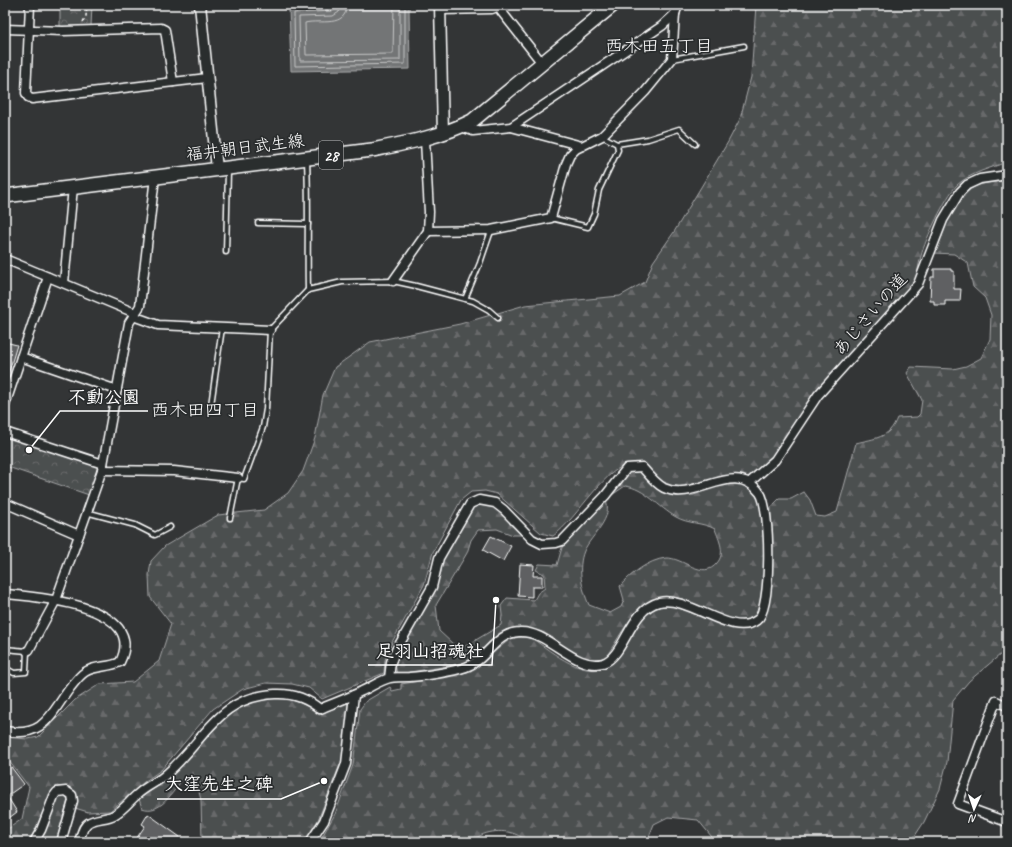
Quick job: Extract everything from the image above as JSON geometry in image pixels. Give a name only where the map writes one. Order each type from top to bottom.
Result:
[{"type":"main road","name":"福井朝日武生線","points":[[5,196],[372,150],[426,140],[472,121],[613,5]]},
{"type":"street","points":[[30,5],[26,93],[28,97],[32,99],[207,78]]},
{"type":"street","points":[[200,5],[207,78],[223,168]]},
{"type":"street","points":[[428,231],[491,230],[552,218],[566,164],[570,155],[582,146],[602,136],[645,92],[672,59],[675,14],[678,5]]},
{"type":"street","points":[[443,134],[440,8],[492,9],[501,6],[501,11],[542,63]]},
{"type":"street","points":[[511,127],[662,26],[675,14]]},
{"type":"street","points":[[5,29],[81,31],[161,28],[165,30],[173,82]]},
{"type":"street","points":[[460,126],[473,131],[511,127],[582,146]]},
{"type":"street","points":[[393,281],[428,231],[429,212],[426,140]]},
{"type":"street","name":"あじさいの道","points":[[750,482],[775,460],[818,395],[918,284],[943,220],[960,192],[967,185],[980,179],[1007,175]]},
{"type":"street","points":[[27,651],[29,650],[56,600],[102,467],[129,323],[140,306],[155,177]]},
{"type":"street","points":[[64,284],[74,187]]},
{"type":"street","points":[[5,259],[158,325],[270,330]]},
{"type":"street","points":[[5,405],[48,277]]},
{"type":"street","points":[[21,357],[117,390]]},
{"type":"street","points":[[5,432],[102,467],[174,471],[238,478]]},
{"type":"street","points":[[79,842],[82,830],[88,823],[113,816],[124,809],[138,793],[164,776],[193,747],[219,715],[234,704],[257,695],[281,693],[302,697],[312,702],[320,709],[389,678],[411,677],[465,668],[474,662],[503,636],[516,632],[533,633],[586,663],[592,664],[606,662],[615,653],[640,614],[646,608],[660,602],[680,603],[726,622],[745,624],[756,622],[761,617],[766,604],[768,540],[764,501],[759,492],[750,482],[722,480],[692,491],[678,491],[663,488],[642,467],[632,466],[624,471],[605,496],[562,540],[551,544],[542,544],[532,538],[495,503],[478,500],[474,501],[462,514],[439,558],[432,587],[395,652],[391,662],[389,678]]},
{"type":"street","points":[[7,504],[78,535]]},
{"type":"street","points":[[5,594],[56,600],[104,616],[112,620],[124,636],[124,653],[120,662],[114,665],[94,668],[78,678],[40,727],[27,732],[5,731]]},
{"type":"street","points":[[310,842],[324,821],[346,764],[354,695]]},
{"type":"street","points":[[1007,706],[996,701],[958,804],[1007,822]]},
{"type":"street","points":[[34,842],[41,830],[54,796],[57,792],[66,791],[72,796],[73,801],[61,842]]},
{"type":"lane","points":[[672,59],[744,46]]},
{"type":"lane","points":[[602,136],[618,144],[648,139],[679,129],[695,144]]},
{"type":"lane","points":[[552,218],[588,227],[594,214],[599,190],[617,155],[618,144]]},
{"type":"lane","points":[[307,158],[309,210],[308,290]]},
{"type":"lane","points":[[223,168],[226,252]]},
{"type":"lane","points":[[258,223],[308,224]]},
{"type":"lane","points":[[465,299],[480,263],[491,230]]},
{"type":"lane","points":[[230,518],[238,478],[244,479],[262,427],[266,409],[270,330],[308,290],[342,282],[393,281],[473,301],[489,310],[498,318]]},
{"type":"lane","points":[[211,405],[222,328]]},
{"type":"lane","points":[[5,514],[7,504]]},
{"type":"lane","points":[[86,512],[135,526],[155,535],[170,527]]},
{"type":"lane","points":[[5,650],[27,651],[26,672],[14,673],[5,668]]},
{"type":"path","points":[[81,31],[81,25],[86,16],[87,5]]},
{"type":"green space","points":[[60,5],[92,5],[91,26],[60,27]]},
{"type":"green space","points":[[756,5],[1007,5],[1007,162],[968,177],[957,185],[952,191],[936,219],[927,240],[913,285],[814,392],[780,448],[750,479],[723,476],[692,489],[670,486],[640,464],[635,463],[624,465],[603,481],[572,518],[553,536],[541,533],[497,494],[485,491],[471,492],[461,500],[433,552],[424,585],[392,642],[385,660],[384,673],[322,699],[309,688],[292,684],[266,683],[243,689],[213,709],[161,770],[144,782],[110,811],[88,812],[75,808],[75,796],[72,790],[57,786],[53,789],[28,842],[5,842],[5,831],[22,819],[29,787],[5,756],[5,737],[28,739],[38,737],[75,700],[100,684],[133,682],[159,661],[171,624],[150,597],[149,575],[151,561],[165,546],[218,515],[264,510],[288,493],[303,471],[315,438],[323,395],[335,367],[370,342],[460,324],[525,305],[620,296],[645,282],[653,262],[674,232],[728,142],[740,119],[751,77]]},
{"type":"green space","points":[[1007,181],[1007,649],[969,681],[953,700],[947,762],[940,789],[924,822],[911,842],[716,842],[698,820],[668,817],[654,824],[647,842],[529,842],[510,832],[498,831],[481,835],[473,842],[319,842],[335,814],[353,765],[360,709],[366,701],[390,687],[392,691],[401,689],[401,684],[471,671],[510,639],[519,637],[533,639],[559,657],[580,667],[590,670],[600,669],[609,665],[617,658],[644,615],[651,609],[660,605],[674,604],[715,620],[757,623],[770,565],[771,507],[779,499],[791,499],[804,492],[810,500],[816,516],[825,517],[837,512],[856,443],[886,434],[894,425],[897,418],[917,417],[920,414],[922,400],[907,373],[911,367],[953,369],[966,366],[981,358],[990,339],[991,315],[985,298],[973,287],[968,263],[954,254],[934,253],[945,224],[962,196],[979,185]]},
{"type":"green space","points":[[5,435],[99,466],[89,495],[5,466]]},
{"type":"green space","points":[[639,470],[662,492],[676,496],[694,495],[723,483],[748,485],[757,493],[764,507],[765,565],[759,615],[748,620],[735,621],[722,617],[683,599],[670,597],[656,599],[642,607],[637,612],[622,631],[606,657],[593,659],[581,656],[545,635],[520,627],[500,633],[468,661],[462,664],[397,674],[395,664],[398,653],[435,589],[441,572],[442,559],[472,506],[488,505],[495,508],[507,517],[524,535],[513,535],[497,529],[478,530],[471,540],[467,553],[436,605],[439,631],[453,644],[464,647],[501,625],[501,606],[507,598],[534,600],[538,593],[545,588],[544,574],[536,570],[539,564],[557,565],[563,544],[605,499],[607,513],[605,520],[587,545],[581,564],[582,585],[589,605],[610,613],[621,607],[624,600],[620,586],[640,568],[659,559],[672,559],[699,569],[706,570],[717,563],[721,555],[721,546],[715,529],[676,517],[639,490],[625,486],[609,497],[627,472]]},
{"type":"green space","points":[[275,697],[299,702],[309,707],[319,715],[350,701],[345,749],[341,762],[318,820],[304,842],[202,842],[201,800],[198,788],[183,779],[166,801],[155,808],[142,808],[139,799],[167,780],[223,720],[238,708],[256,700]]},
{"type":"green space","points":[[60,795],[65,795],[68,800],[56,842],[39,842],[56,798]]},
{"type":"water","points":[[409,6],[410,69],[291,71],[289,8]]},
{"type":"building","points":[[934,269],[951,269],[951,271],[954,271],[954,289],[961,289],[960,301],[945,301],[945,305],[934,305],[934,301],[930,301],[931,277],[934,277]]},
{"type":"building","points":[[5,342],[17,345],[7,378],[5,378]]},
{"type":"building","points":[[491,536],[511,546],[503,561],[483,550]]},
{"type":"building","points":[[520,564],[534,565],[533,576],[542,576],[542,587],[532,587],[532,597],[518,596]]},
{"type":"building","points":[[5,759],[24,784],[7,796],[17,812],[5,821]]},
{"type":"building","points":[[148,814],[180,837],[177,842],[134,842],[145,826],[142,824]]},
{"type":"place","name":"不動公園","points":[[29,450]]},
{"type":"place","name":"足羽山招魂社","points":[[496,600]]},
{"type":"place","name":"大窪先生之碑","points":[[324,781]]},
{"type":"district","name":"西木田五丁目","points":[[659,46]]},
{"type":"district","name":"西木田四丁目","points":[[205,410]]}]
